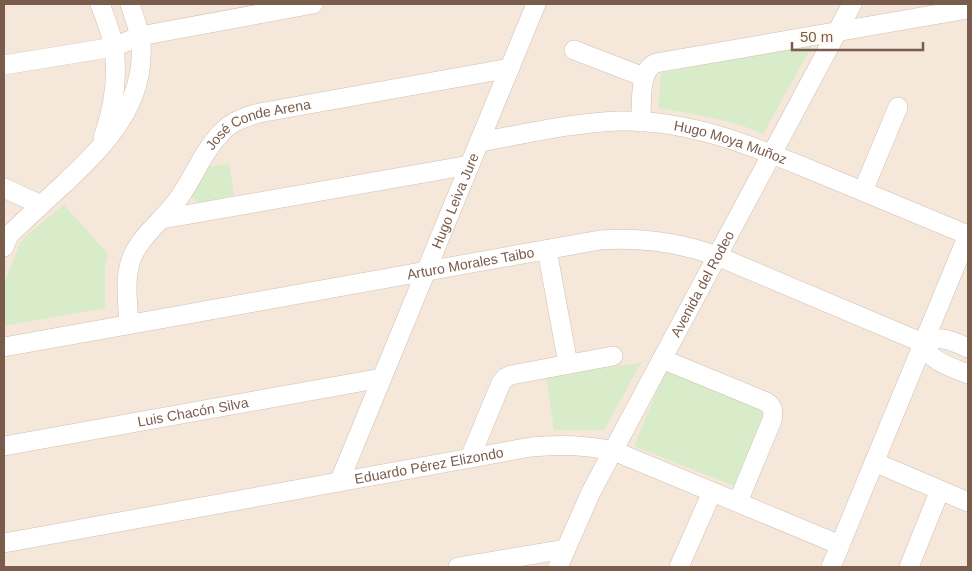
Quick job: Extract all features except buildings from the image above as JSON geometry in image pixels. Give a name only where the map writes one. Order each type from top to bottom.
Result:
[{"type":"street","points":[[97,153],[110,112],[114,91],[114,47],[100,4]]},
{"type":"street","points":[[5,238],[97,153],[117,127],[131,98],[141,52],[140,36],[130,4]]},
{"type":"street","points":[[4,65],[114,47],[140,36],[313,4]]},
{"type":"street","name":"Hugo Leiva Jure","points":[[340,480],[536,4]]},
{"type":"street","name":"Avenida del Rodeo","points":[[558,567],[591,492],[852,4]]},
{"type":"street","points":[[641,122],[644,77],[648,68],[656,63],[968,9]]},
{"type":"street","points":[[574,50],[644,77]]},
{"type":"street","name":"José Conde Arena","points":[[129,324],[128,269],[132,258],[140,244],[185,190],[213,142],[223,130],[246,117],[510,68]]},
{"type":"street","points":[[863,191],[898,107]]},
{"type":"street","name":"Hugo Moya Muñoz","points":[[479,142],[594,123],[641,122],[707,132],[746,143],[968,235]]},
{"type":"street","points":[[162,219],[470,165]]},
{"type":"street","points":[[4,188],[41,205]]},
{"type":"street","points":[[831,567],[968,235]]},
{"type":"street","name":"Arturo Morales Taibo","points":[[4,347],[600,240],[625,238],[673,243],[717,256],[923,343],[927,352],[936,361],[968,374]]},
{"type":"street","points":[[547,250],[568,364]]},
{"type":"street","points":[[923,343],[930,339],[943,338],[968,348]]},
{"type":"street","points":[[470,458],[501,383],[505,378],[511,375],[613,356]]},
{"type":"street","points":[[662,359],[764,401],[771,406],[772,420],[738,502]]},
{"type":"street","name":"Luis Chacón Silva","points":[[4,446],[382,378]]},
{"type":"street","name":"Eduardo Pérez Elizondo","points":[[4,543],[340,480],[549,445],[591,446],[614,451],[840,545]]},
{"type":"street","points":[[874,462],[968,502]]},
{"type":"street","points":[[908,567],[940,490]]},
{"type":"street","points":[[679,567],[712,492]]},
{"type":"street","points":[[458,567],[566,549]]},
{"type":"shaded area","points":[[4,4],[968,4],[968,567],[4,567]]},
{"type":"green space","points":[[813,44],[763,134],[725,121],[658,108],[661,73]]},
{"type":"green space","points":[[229,163],[234,195],[199,203],[189,194],[208,167]]},
{"type":"green space","points":[[64,205],[108,254],[105,266],[105,308],[4,326],[4,284],[20,243]]},
{"type":"green space","points":[[641,363],[604,430],[554,430],[546,375]]},
{"type":"green space","points":[[665,371],[767,412],[737,487],[634,446]]}]
